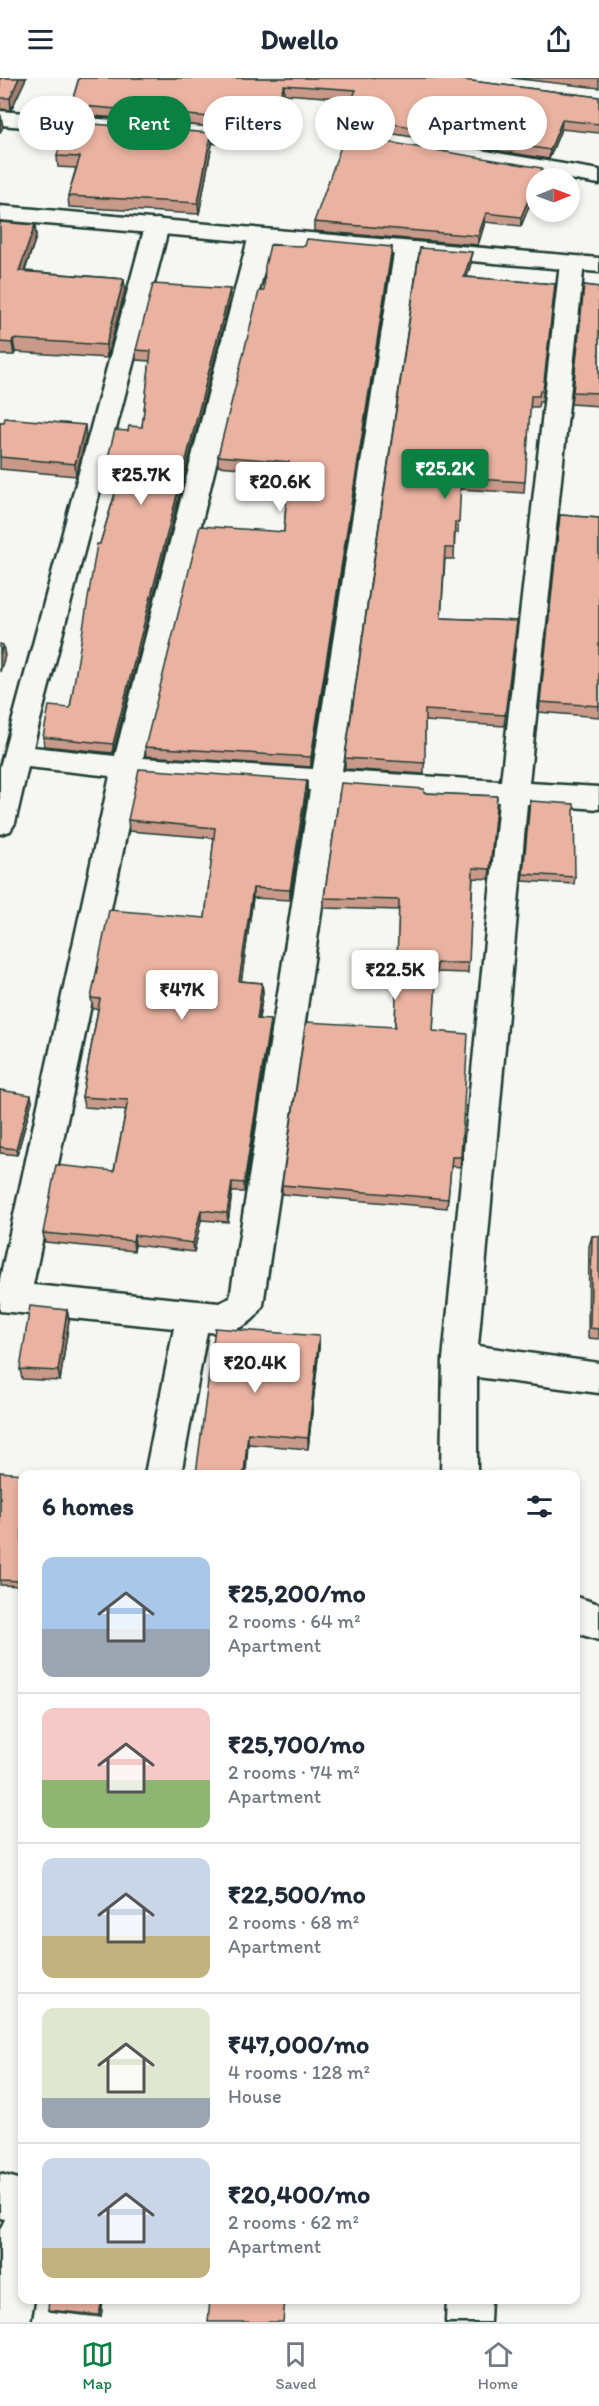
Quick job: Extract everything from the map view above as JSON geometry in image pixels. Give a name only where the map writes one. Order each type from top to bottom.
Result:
[{"type":"street","points":[[0,118],[203,134]]},
{"type":"street","points":[[434,150],[599,177]]},
{"type":"street","points":[[0,213],[407,247],[599,266]]},
{"type":"street","points":[[0,823],[9,773],[157,226]]},
{"type":"street","points":[[261,235],[126,767],[6,1297],[219,1318],[238,1313],[246,1305],[407,247]]},
{"type":"street","points":[[459,1470],[460,1359],[514,793],[572,263]]},
{"type":"street","points":[[9,773],[126,767],[599,798]]},
{"type":"street","points":[[164,1470],[193,1316]]},
{"type":"street","points":[[460,1359],[599,1378]]},
{"type":"street","points":[[580,1616],[599,1622]]},
{"type":"street","points":[[0,2196],[18,2200]]},
{"type":"street","points":[[8,2322],[18,2256]]},
{"type":"street","points":[[468,2322],[469,2304]]},
{"type":"building","points":[[0,78],[19,78],[10,98],[0,98]]},
{"type":"building","points":[[79,78],[448,78],[599,97],[599,124],[562,120],[550,150],[547,150],[547,96],[407,96],[407,126],[395,124],[395,96],[353,96],[356,90],[284,85],[280,96],[203,96],[203,116],[191,115],[191,96],[107,96],[107,108],[95,107],[95,96],[74,96]]},
{"type":"building","points":[[95,124],[107,125],[107,150],[191,150],[191,131],[203,132],[203,150],[208,150],[198,203],[68,196],[80,157],[57,156],[59,150],[95,150]]},
{"type":"building","points":[[395,143],[407,145],[407,150],[435,150],[542,168],[526,168],[526,205],[521,217],[486,213],[478,236],[314,222],[340,150],[395,150]]},
{"type":"building","points":[[0,222],[35,225],[19,271],[124,279],[106,345],[13,339],[12,343],[0,342]]},
{"type":"building","points":[[307,239],[392,247],[311,757],[145,747],[200,526],[284,532],[289,462],[218,456],[259,291],[264,291],[265,266],[270,245],[305,246]]},
{"type":"building","points":[[420,248],[472,252],[464,277],[555,284],[543,391],[540,391],[539,396],[531,396],[525,482],[461,478],[459,523],[455,522],[454,548],[445,548],[441,618],[517,621],[505,715],[425,710],[425,763],[345,758]]},
{"type":"building","points":[[153,284],[230,289],[113,744],[43,737],[49,706],[70,708],[97,544],[100,544],[122,470],[105,469],[115,430],[128,431],[129,426],[142,427],[151,351],[136,350]]},
{"type":"building","points":[[584,285],[599,287],[599,393],[573,392]]},
{"type":"building","points":[[5,418],[85,425],[75,464],[0,457],[0,422],[4,422]]},
{"type":"building","points":[[560,515],[599,518],[599,706],[540,702]]},
{"type":"building","points":[[139,769],[307,781],[290,890],[253,888],[239,981],[262,983],[257,1019],[270,1020],[244,1183],[232,1182],[227,1213],[201,1210],[193,1243],[134,1235],[133,1241],[43,1233],[56,1165],[114,1171],[128,1100],[82,1097],[100,999],[91,998],[109,910],[205,918],[215,828],[128,820]]},
{"type":"building","points":[[341,783],[424,789],[424,793],[497,796],[490,869],[473,868],[469,963],[437,963],[433,1031],[468,1034],[461,1157],[452,1157],[448,1199],[282,1185],[306,1022],[395,1027],[399,900],[324,898]]},
{"type":"building","points":[[530,801],[574,804],[575,877],[523,874]]},
{"type":"building","points":[[0,1090],[31,1095],[16,1149],[0,1147]]},
{"type":"building","points":[[592,1236],[599,1236],[599,1329],[590,1328]]},
{"type":"building","points":[[30,1306],[67,1310],[58,1371],[20,1369]]},
{"type":"building","points":[[215,1328],[319,1336],[308,1438],[248,1433],[244,1470],[197,1470]]},
{"type":"building","points":[[0,1472],[18,1474],[18,1581],[0,1580]]},
{"type":"building","points":[[49,2304],[101,2304],[99,2315],[48,2310]]},
{"type":"building","points":[[210,2304],[285,2304],[283,2322],[208,2322]]}]
